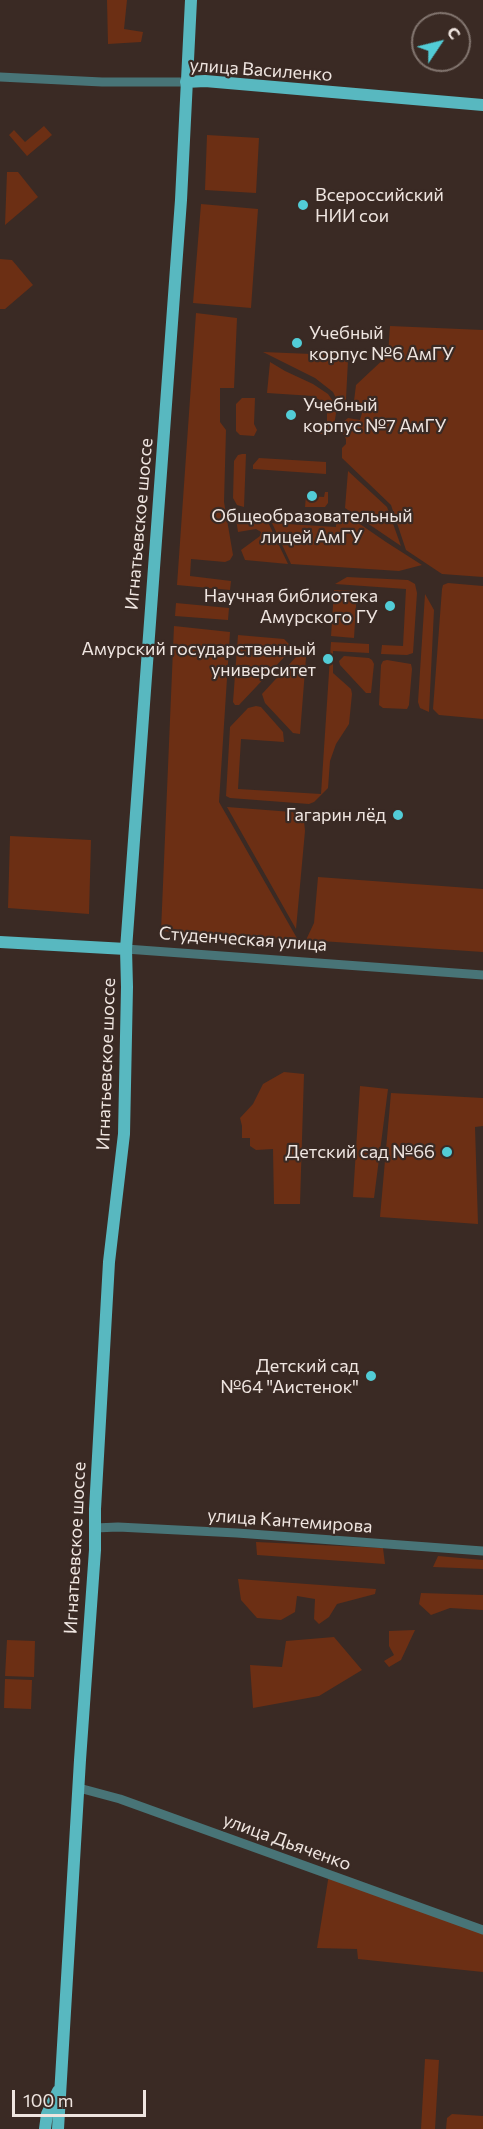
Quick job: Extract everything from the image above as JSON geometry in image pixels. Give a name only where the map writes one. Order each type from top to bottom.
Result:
[{"type":"main road","name":"Игнатьевское шоссе","points":[[58,2129],[109,1263],[124,1134],[126,950],[181,211],[191,0]]},
{"type":"main road","name":"улица Василенко","points":[[186,82],[205,81],[483,105]]},
{"type":"main road","name":"Студенческая улица","points":[[0,942],[126,950]]},
{"type":"main road","points":[[45,2129],[47,2114],[60,2087]]},
{"type":"street","name":"улица Василенко","points":[[0,77],[102,82],[186,82]]},
{"type":"street","name":"Студенческая улица","points":[[126,950],[483,975]]},
{"type":"street","name":"улица Кантемирова","points":[[95,1528],[118,1527],[237,1533],[483,1551]]},
{"type":"street","name":"улица Дьяченко","points":[[79,1788],[120,1799],[483,1930]]},
{"type":"shaded area","points":[[107,0],[127,0],[124,29],[143,32],[141,42],[108,44]]},
{"type":"shaded area","points":[[44,126],[52,135],[27,156],[9,135],[14,130],[25,142]]},
{"type":"shaded area","points":[[207,135],[259,138],[256,193],[205,190]]},
{"type":"shaded area","points":[[7,172],[18,172],[38,197],[5,225]]},
{"type":"shaded area","points":[[201,204],[258,209],[251,308],[193,303]]},
{"type":"shaded area","points":[[0,259],[12,260],[33,285],[5,309],[0,309]]},
{"type":"shaded area","points":[[196,313],[237,318],[234,388],[220,388],[220,422],[226,430],[224,502],[233,555],[225,562],[191,559],[190,576],[231,581],[230,590],[177,585]]},
{"type":"shaded area","points":[[390,326],[483,330],[483,577],[442,574],[406,550],[391,505],[342,458],[342,448],[346,444],[342,432],[343,422],[348,418],[360,420],[362,413],[354,401],[356,385],[388,355]]},
{"type":"shaded area","points":[[263,352],[336,355],[348,360],[344,404],[339,404],[333,392],[315,378]]},
{"type":"shaded area","points":[[270,362],[328,394],[337,407],[333,432],[319,434],[319,429],[327,425],[325,403],[313,396],[267,393]]},
{"type":"shaded area","points":[[242,398],[255,398],[254,424],[257,430],[254,436],[240,435],[236,431],[236,404]]},
{"type":"shaded area","points":[[246,454],[244,507],[237,505],[233,498],[234,461],[238,455]]},
{"type":"shaded area","points":[[259,458],[326,462],[326,474],[253,469],[253,465]]},
{"type":"shaded area","points":[[348,471],[387,507],[401,546],[345,508]]},
{"type":"shaded area","points":[[325,492],[328,492],[328,503],[325,507],[305,507],[306,496],[324,497]]},
{"type":"shaded area","points":[[341,511],[422,565],[399,571],[291,564],[272,523],[336,527],[336,516]]},
{"type":"shaded area","points":[[239,514],[265,516],[288,564],[245,560],[241,550],[260,536],[261,532],[256,529],[238,532],[236,519]]},
{"type":"shaded area","points":[[347,577],[408,580],[415,584],[417,593],[413,653],[407,655],[381,654],[382,645],[403,646],[406,589],[335,584]]},
{"type":"shaded area","points":[[448,583],[483,586],[483,719],[439,715],[433,709],[442,589],[443,585]]},
{"type":"shaded area","points":[[334,590],[357,591],[354,638],[331,636]]},
{"type":"shaded area","points":[[425,594],[434,610],[429,712],[420,708],[418,702]]},
{"type":"shaded area","points":[[176,603],[229,608],[228,620],[175,616]]},
{"type":"shaded area","points":[[174,626],[230,632],[219,802],[298,940],[161,931]]},
{"type":"shaded area","points":[[238,635],[284,639],[290,645],[290,651],[239,705],[235,705],[233,702]]},
{"type":"shaded area","points":[[331,642],[369,644],[369,653],[333,651],[333,673],[351,689],[352,694],[349,724],[336,744],[330,761],[328,788],[314,802],[309,804],[226,796],[230,727],[248,708],[256,706],[261,707],[283,732],[284,742],[241,739],[238,789],[321,794]]},
{"type":"shaded area","points":[[307,645],[300,734],[293,733],[265,703],[262,694]]},
{"type":"shaded area","points":[[344,656],[372,660],[374,664],[371,693],[366,693],[340,665],[339,661]]},
{"type":"shaded area","points":[[387,660],[411,664],[407,709],[383,708],[379,705],[381,665]]},
{"type":"shaded area","points":[[227,807],[292,812],[304,821],[296,929]]},
{"type":"shaded area","points":[[10,836],[91,840],[89,914],[8,908]]},
{"type":"shaded area","points":[[318,877],[483,889],[483,952],[306,940],[314,923]]},
{"type":"shaded area","points":[[284,1072],[304,1074],[300,1204],[274,1204],[273,1149],[256,1150],[250,1146],[250,1138],[242,1138],[240,1118],[253,1104],[263,1084]]},
{"type":"shaded area","points":[[360,1086],[388,1089],[374,1198],[353,1197]]},
{"type":"shaded area","points":[[391,1093],[483,1098],[483,1126],[475,1127],[478,1224],[380,1217]]},
{"type":"shaded area","points":[[256,1542],[383,1548],[385,1564],[257,1555]]},
{"type":"shaded area","points":[[438,1556],[483,1560],[483,1569],[433,1567]]},
{"type":"shaded area","points":[[238,1579],[376,1589],[375,1594],[337,1604],[329,1617],[319,1624],[314,1619],[315,1599],[297,1596],[295,1612],[281,1620],[257,1618],[241,1600]]},
{"type":"shaded area","points":[[421,1593],[483,1595],[483,1610],[450,1608],[431,1615],[419,1604]]},
{"type":"shaded area","points":[[415,1630],[401,1660],[389,1667],[384,1661],[394,1655],[389,1646],[389,1631]]},
{"type":"shaded area","points":[[334,1637],[362,1670],[319,1696],[253,1708],[250,1665],[282,1667],[286,1641]]},
{"type":"shaded area","points":[[7,1640],[35,1641],[34,1677],[5,1676]]},
{"type":"shaded area","points":[[5,1679],[32,1680],[31,1709],[4,1708]]},
{"type":"shaded area","points":[[329,1874],[483,1930],[483,1972],[358,1959],[357,1949],[317,1948]]},
{"type":"shaded area","points":[[425,2059],[439,2060],[435,2129],[421,2129]]},
{"type":"shaded area","points":[[452,2114],[483,2116],[483,2129],[446,2129],[447,2118]]},
{"type":"place","name":"Всероссийский НИИ сои","points":[[303,205]]},
{"type":"place","name":"Учебный корпус №6 АмГУ","points":[[297,343]]},
{"type":"place","name":"Учебный корпус №7 АмГУ","points":[[291,415]]},
{"type":"place","name":"Общеобразовательный лицей АмГУ","points":[[312,496]]},
{"type":"place","name":"Научная библиотека Амурского ГУ","points":[[390,606]]},
{"type":"place","name":"Амурский государственный университет","points":[[328,659]]},
{"type":"place","name":"Гагарин лёд","points":[[398,815]]},
{"type":"place","name":"Детский сад №66","points":[[447,1152]]},
{"type":"place","name":"Детский сад №64 \"Аистенок\"","points":[[371,1376]]}]
